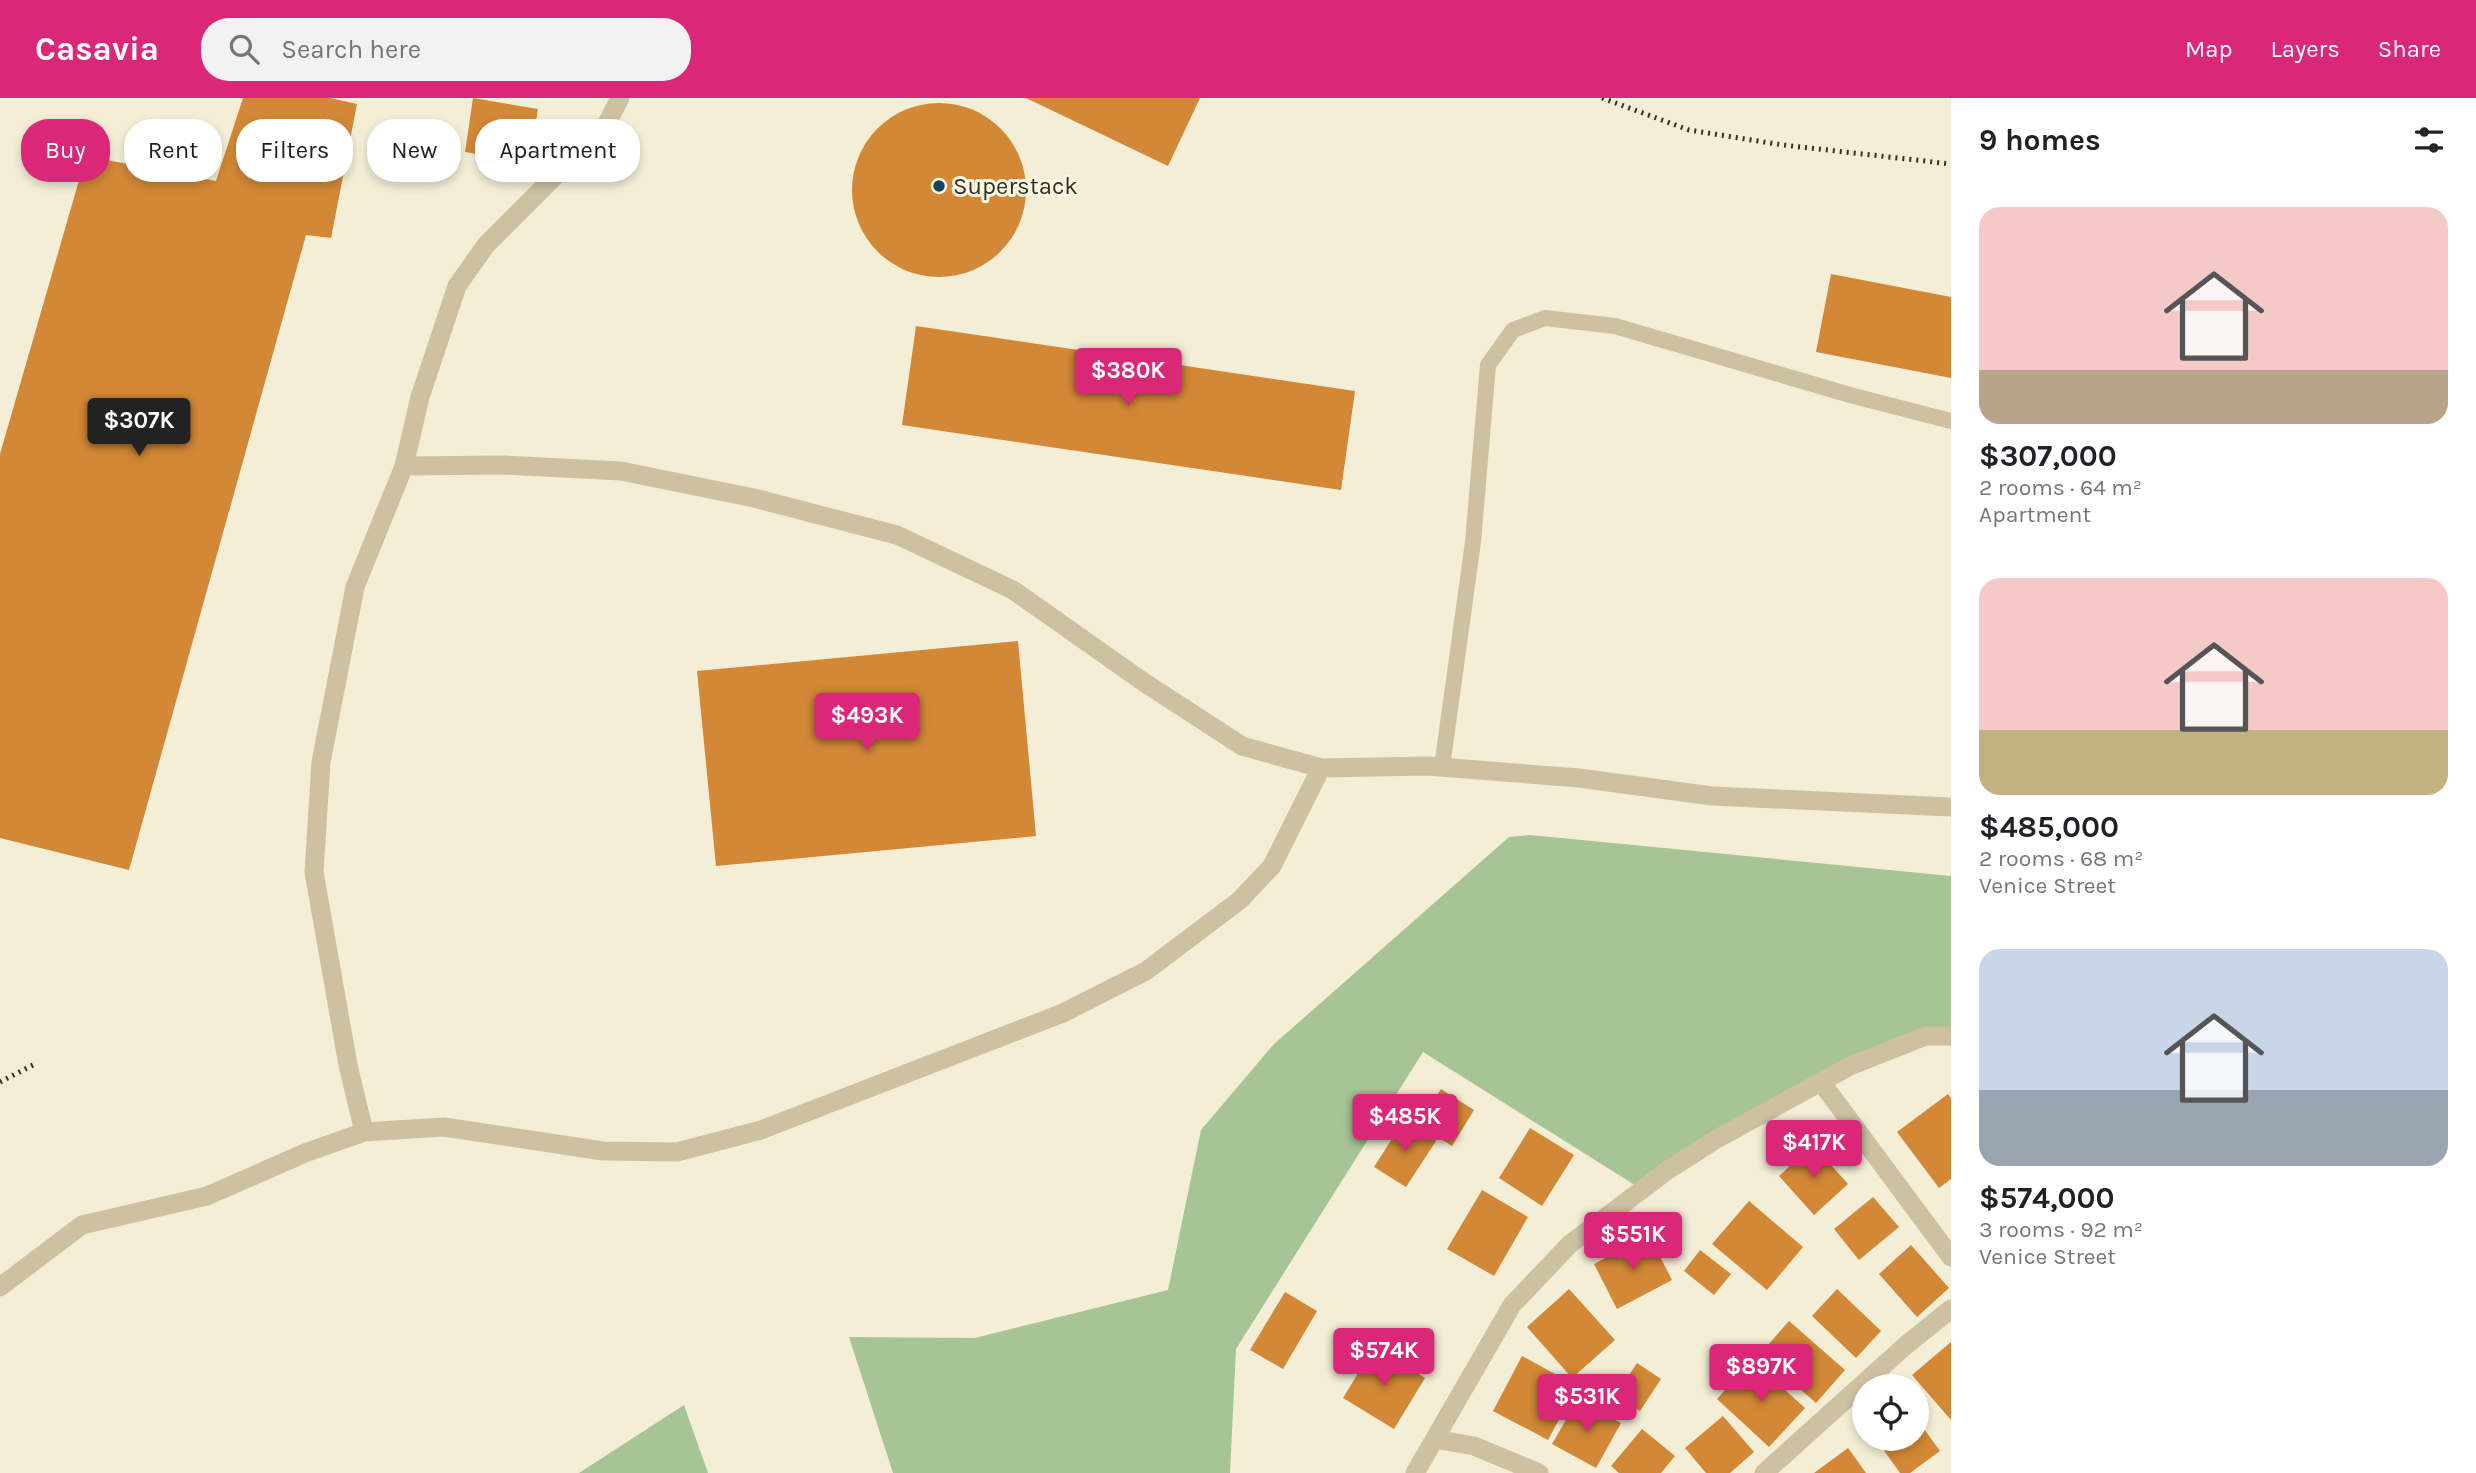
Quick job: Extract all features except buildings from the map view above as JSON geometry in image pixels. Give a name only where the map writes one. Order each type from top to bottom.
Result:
[{"type":"street","points":[[364,1132],[348,1065],[314,872],[321,762],[355,587],[404,466],[420,397],[457,286],[486,246],[606,125],[620,98]]},
{"type":"street","points":[[404,466],[504,465],[621,471],[754,498],[897,535],[1013,590],[1145,683],[1242,746],[1321,768],[1442,767],[1579,778],[1712,796],[1951,807]]},
{"type":"street","points":[[0,1287],[82,1225],[208,1196],[305,1153],[364,1132],[444,1127],[603,1151],[677,1152],[761,1130],[1063,1013],[1146,971],[1240,900],[1272,866],[1321,768]]},
{"type":"street","points":[[1415,1473],[1512,1305],[1570,1244],[1668,1170],[1716,1140],[1850,1066],[1926,1035],[1951,1036]]},
{"type":"street","points":[[1821,1082],[1951,1257]]},
{"type":"street","points":[[1764,1473],[1905,1346],[1951,1309]]},
{"type":"street","points":[[1434,1439],[1474,1446],[1539,1473]]},
{"type":"lane","points":[[1442,767],[1473,542],[1488,365],[1513,330],[1545,318],[1615,326],[1850,395],[1951,421]]},
{"type":"green space","points":[[1530,835],[1951,876],[1951,1033],[1925,1033],[1638,1187],[1423,1052],[1236,1349],[1230,1473],[893,1473],[849,1337],[975,1338],[1168,1290],[1201,1130],[1273,1045],[1509,837]]},
{"type":"green space","points":[[684,1405],[708,1473],[579,1473]]},
{"type":"railway","points":[[1602,98],[1689,130],[1783,145],[1951,164]]},
{"type":"railway","points":[[0,1082],[35,1064]]},
{"type":"place","name":"Superstack","points":[[939,186]]}]
